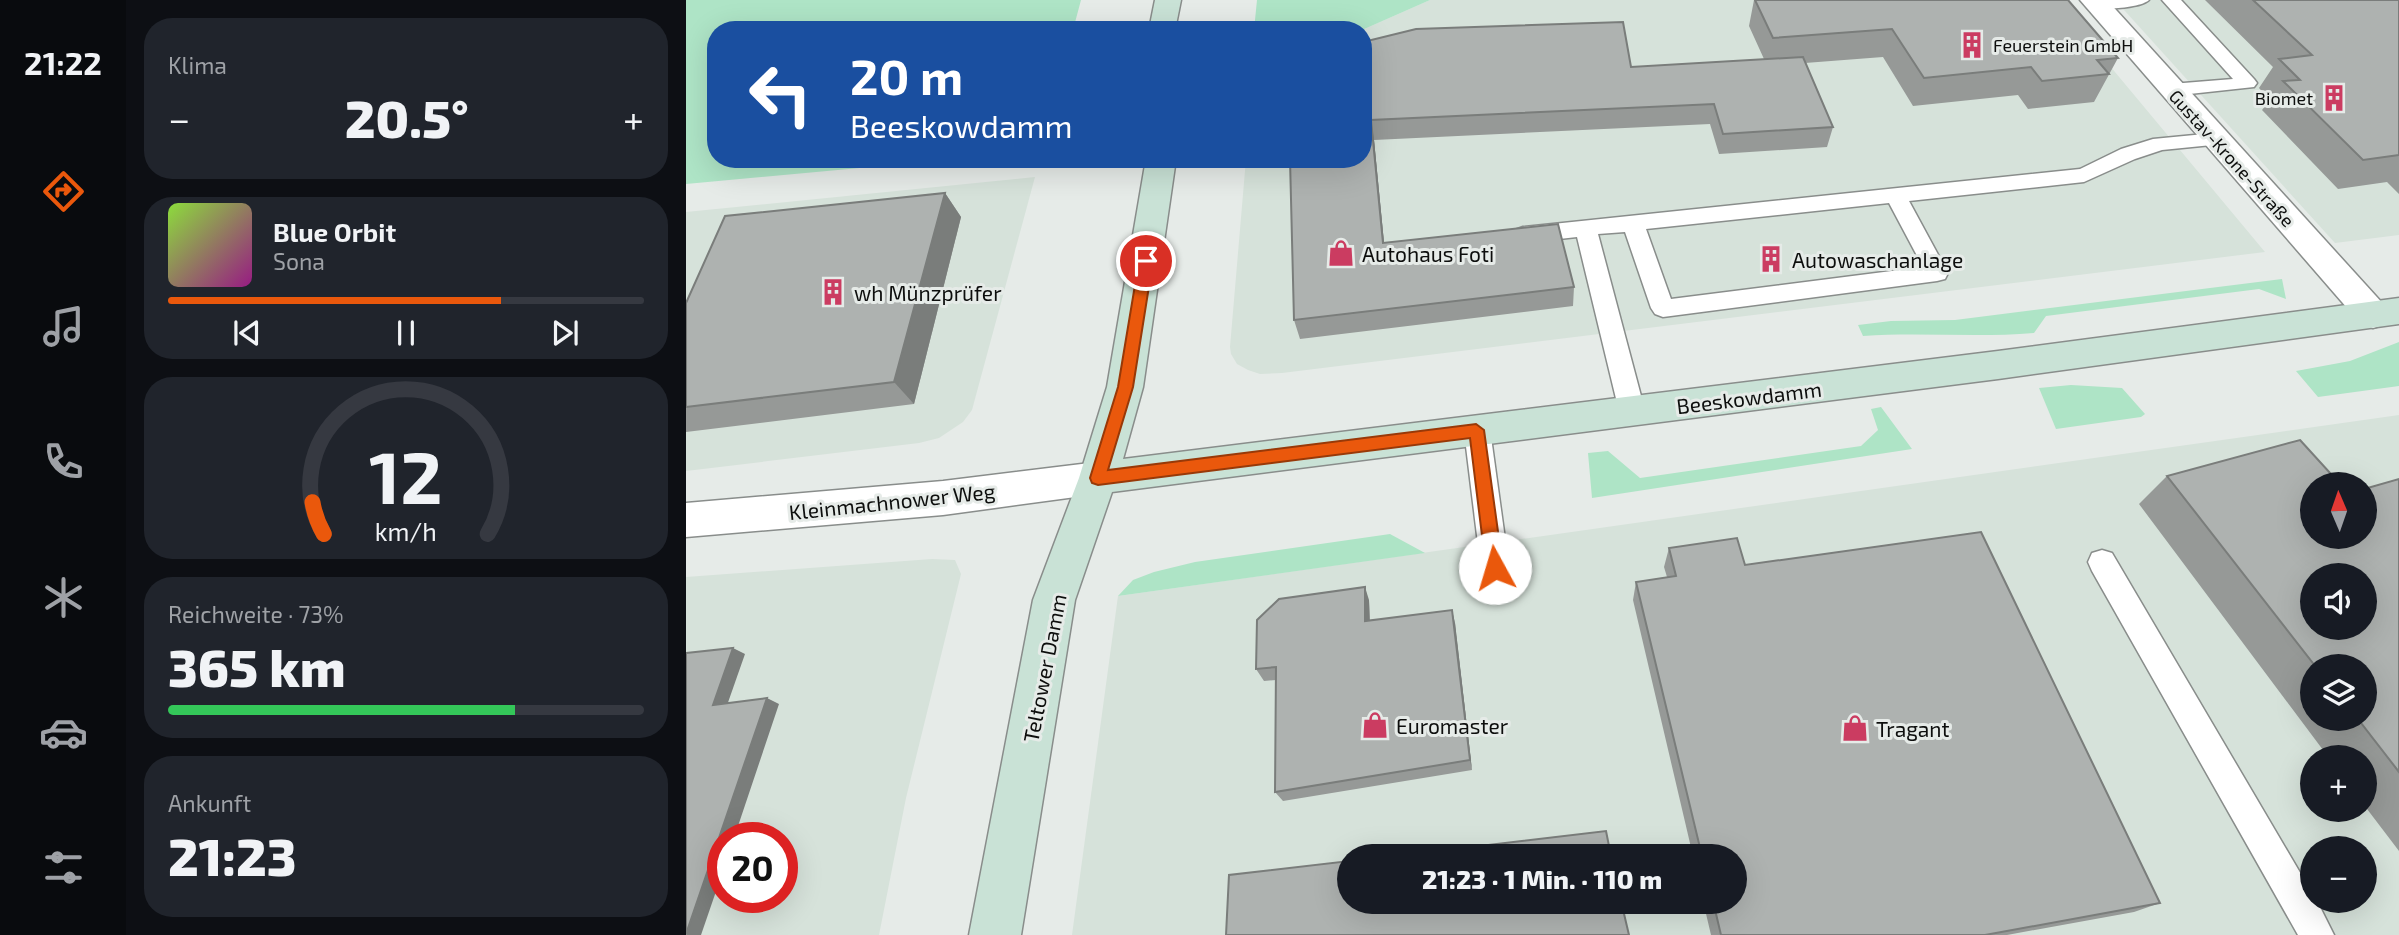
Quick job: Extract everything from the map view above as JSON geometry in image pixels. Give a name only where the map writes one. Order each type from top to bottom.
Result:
[{"type":"main road","points":[[1164,21],[1168,0]]},
{"type":"main road","name":"Teltower Damm","points":[[995,935],[1054,600],[1098,478],[1125,387],[1160,168]]},
{"type":"main road","name":"Beeskowdamm","points":[[1098,478],[2386,313]]},
{"type":"street","name":"Gustav-Krone-Straße","points":[[2095,2],[2215,139],[2386,313]]},
{"type":"street","name":"Kleinmachnower Weg","points":[[686,520],[943,498],[1098,478]]},
{"type":"lane","points":[[2095,2],[2140,0]]},
{"type":"lane","points":[[2171,0],[2247,83],[2171,90]]},
{"type":"lane","points":[[1503,237],[2084,175],[2128,154],[2160,144],[2215,139]]},
{"type":"lane","points":[[1633,223],[1663,308],[1937,273],[1895,195]]},
{"type":"lane","points":[[1586,229],[1632,411]]},
{"type":"lane","points":[[1476,430],[1495,568]]},
{"type":"lane","points":[[2102,562],[2317,935]]},
{"type":"shaded area","points":[[1430,0],[2055,0],[2265,252],[1282,373],[1260,374],[1248,370],[1237,364],[1230,347],[1245,168],[1372,168],[1372,26]]},
{"type":"shaded area","points":[[2115,0],[2399,0],[2399,235],[2335,243]]},
{"type":"shaded area","points":[[1035,177],[972,410],[963,422],[939,438],[919,443],[686,471],[686,212]]},
{"type":"shaded area","points":[[2399,415],[2399,935],[1072,935],[1118,596]]},
{"type":"shaded area","points":[[932,559],[955,560],[961,574],[906,798],[879,935],[686,935],[686,577]]},
{"type":"green space","points":[[686,0],[1081,0],[1075,21],[707,21],[707,168],[859,168],[686,184]]},
{"type":"green space","points":[[1257,0],[1430,0],[1372,26],[1372,21],[1255,21]]},
{"type":"green space","points":[[2282,279],[2286,299],[2259,289],[2046,316],[2034,333],[1863,336],[1858,325],[1891,321],[1955,320]]},
{"type":"green space","points":[[2399,342],[2399,386],[2318,397],[2296,371],[2350,361]]},
{"type":"green space","points":[[2071,385],[2122,388],[2145,414],[2141,417],[2056,429],[2039,388]]},
{"type":"green space","points":[[1881,407],[1912,449],[1592,498],[1588,453],[1608,451],[1640,478],[1861,446],[1878,430],[1871,409]]},
{"type":"green space","points":[[1390,534],[1425,553],[1118,596],[1133,580],[1195,562]]},
{"type":"building","name":"Feuerstein GmbH","points":[[1755,0],[2068,0],[2118,58],[2097,60],[2109,74],[2042,81],[2031,67],[1924,78],[1892,29],[1773,38]]},
{"type":"building","name":"Biomet","points":[[2253,0],[2399,0],[2399,155],[2363,160],[2283,81],[2300,80],[2279,59],[2312,55]]},
{"type":"building","points":[[1623,22],[1631,67],[1803,57],[1833,127],[1723,134],[1714,104],[1372,120],[1372,40],[1416,29]]},
{"type":"building","points":[[1372,130],[1383,243],[1558,224],[1574,287],[1294,320],[1290,168],[1372,168]]},
{"type":"building","name":"wh Münzprüfer","points":[[945,193],[894,382],[686,407],[686,303],[725,216]]},
{"type":"building","points":[[2300,440],[2329,472],[2300,472],[2300,550],[2376,550],[2377,485],[2399,479],[2399,772],[2367,731],[2377,731],[2377,654],[2306,654],[2167,476]]},
{"type":"building","name":"Tragant","points":[[1981,532],[2160,903],[1985,935],[1721,935],[1716,914],[1747,914],[1747,844],[1699,844],[1636,582],[1676,576],[1669,548],[1737,538],[1745,565]]},
{"type":"building","name":"Euromaster","points":[[1365,587],[1365,621],[1452,610],[1470,760],[1275,792],[1276,667],[1256,669],[1257,620],[1279,599]]},
{"type":"building","points":[[733,648],[713,705],[767,698],[724,822],[707,822],[707,873],[686,934],[686,653]]},
{"type":"building","points":[[1606,831],[1609,844],[1497,844]]},
{"type":"building","points":[[1337,862],[1337,914],[1624,914],[1629,935],[1226,935],[1229,875]]},
{"type":"place","name":"Feuerstein GmbH","points":[[1972,45]]},
{"type":"place","name":"Biomet","points":[[2334,98]]},
{"type":"place","name":"Autohaus Foti","points":[[1341,253]]},
{"type":"place","name":"Autowaschanlage","points":[[1771,259]]},
{"type":"place","name":"wh Münzprüfer","points":[[833,292]]},
{"type":"place","name":"Euromaster","points":[[1375,725]]},
{"type":"place","name":"Tragant","points":[[1855,728]]},
{"type":"route","points":[[1146,261],[1125,387],[1098,478],[1476,430],[1495,568]]}]
